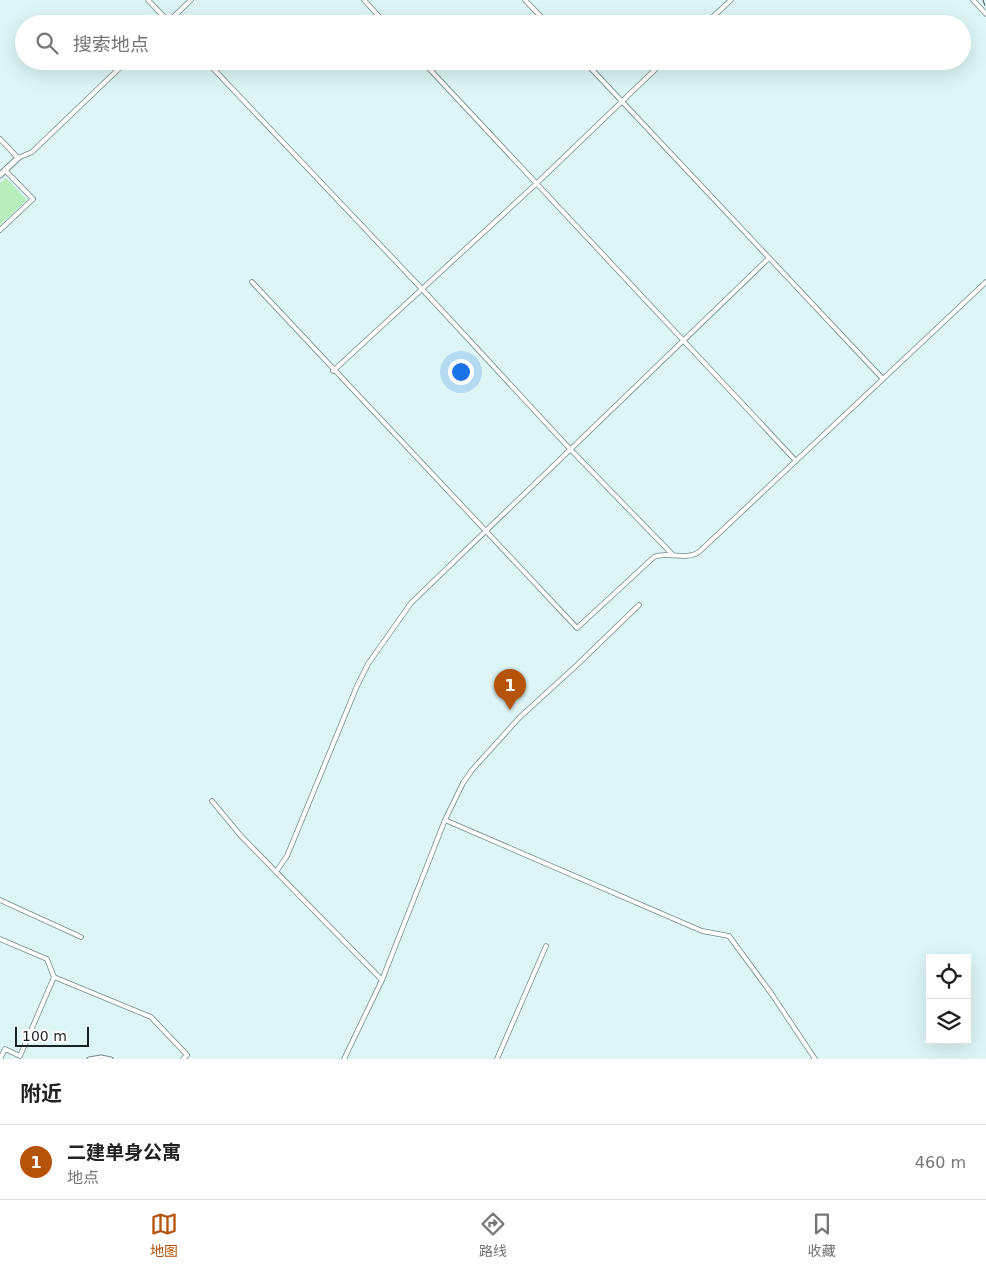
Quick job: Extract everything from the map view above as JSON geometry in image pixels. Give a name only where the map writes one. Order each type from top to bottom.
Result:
[{"type":"street","points":[[148,0],[161,15]]},
{"type":"street","points":[[176,15],[191,0]]},
{"type":"street","points":[[364,0],[378,15]]},
{"type":"street","points":[[525,0],[539,15]]},
{"type":"street","points":[[714,15],[730,0]]},
{"type":"street","points":[[973,0],[986,14]]},
{"type":"street","points":[[0,175],[18,158],[32,152],[118,70]]},
{"type":"street","points":[[215,70],[672,555]]},
{"type":"street","points":[[430,70],[796,461]]},
{"type":"street","points":[[592,70],[883,379]]},
{"type":"street","points":[[334,371],[536,184],[655,70]]},
{"type":"street","points":[[0,138],[18,158]]},
{"type":"street","points":[[0,230],[33,199],[5,170]]},
{"type":"street","points":[[276,872],[288,856],[346,710],[368,664],[415,597],[769,258]]},
{"type":"street","points":[[252,282],[577,628],[654,557],[659,555],[692,556],[699,552],[986,282]]},
{"type":"street","points":[[344,1059],[382,980],[445,820],[467,776],[520,717],[639,605]]},
{"type":"street","points":[[212,801],[240,836],[382,980]]},
{"type":"street","points":[[445,820],[702,931],[728,936],[771,993],[815,1059]]},
{"type":"street","points":[[0,900],[81,937]]},
{"type":"street","points":[[0,939],[47,959],[54,977],[20,1056],[5,1049],[0,1059]]},
{"type":"street","points":[[497,1059],[546,946]]},
{"type":"street","points":[[54,977],[151,1016],[187,1055],[183,1059]]},
{"type":"street","points":[[89,1059],[101,1057],[111,1059]]},
{"type":"green space","points":[[6,178],[27,200],[0,225],[0,183]]},
{"type":"railway","points":[[983,0],[986,9]]},
{"type":"place","name":"二建单身公寓","points":[[510,710]]}]
